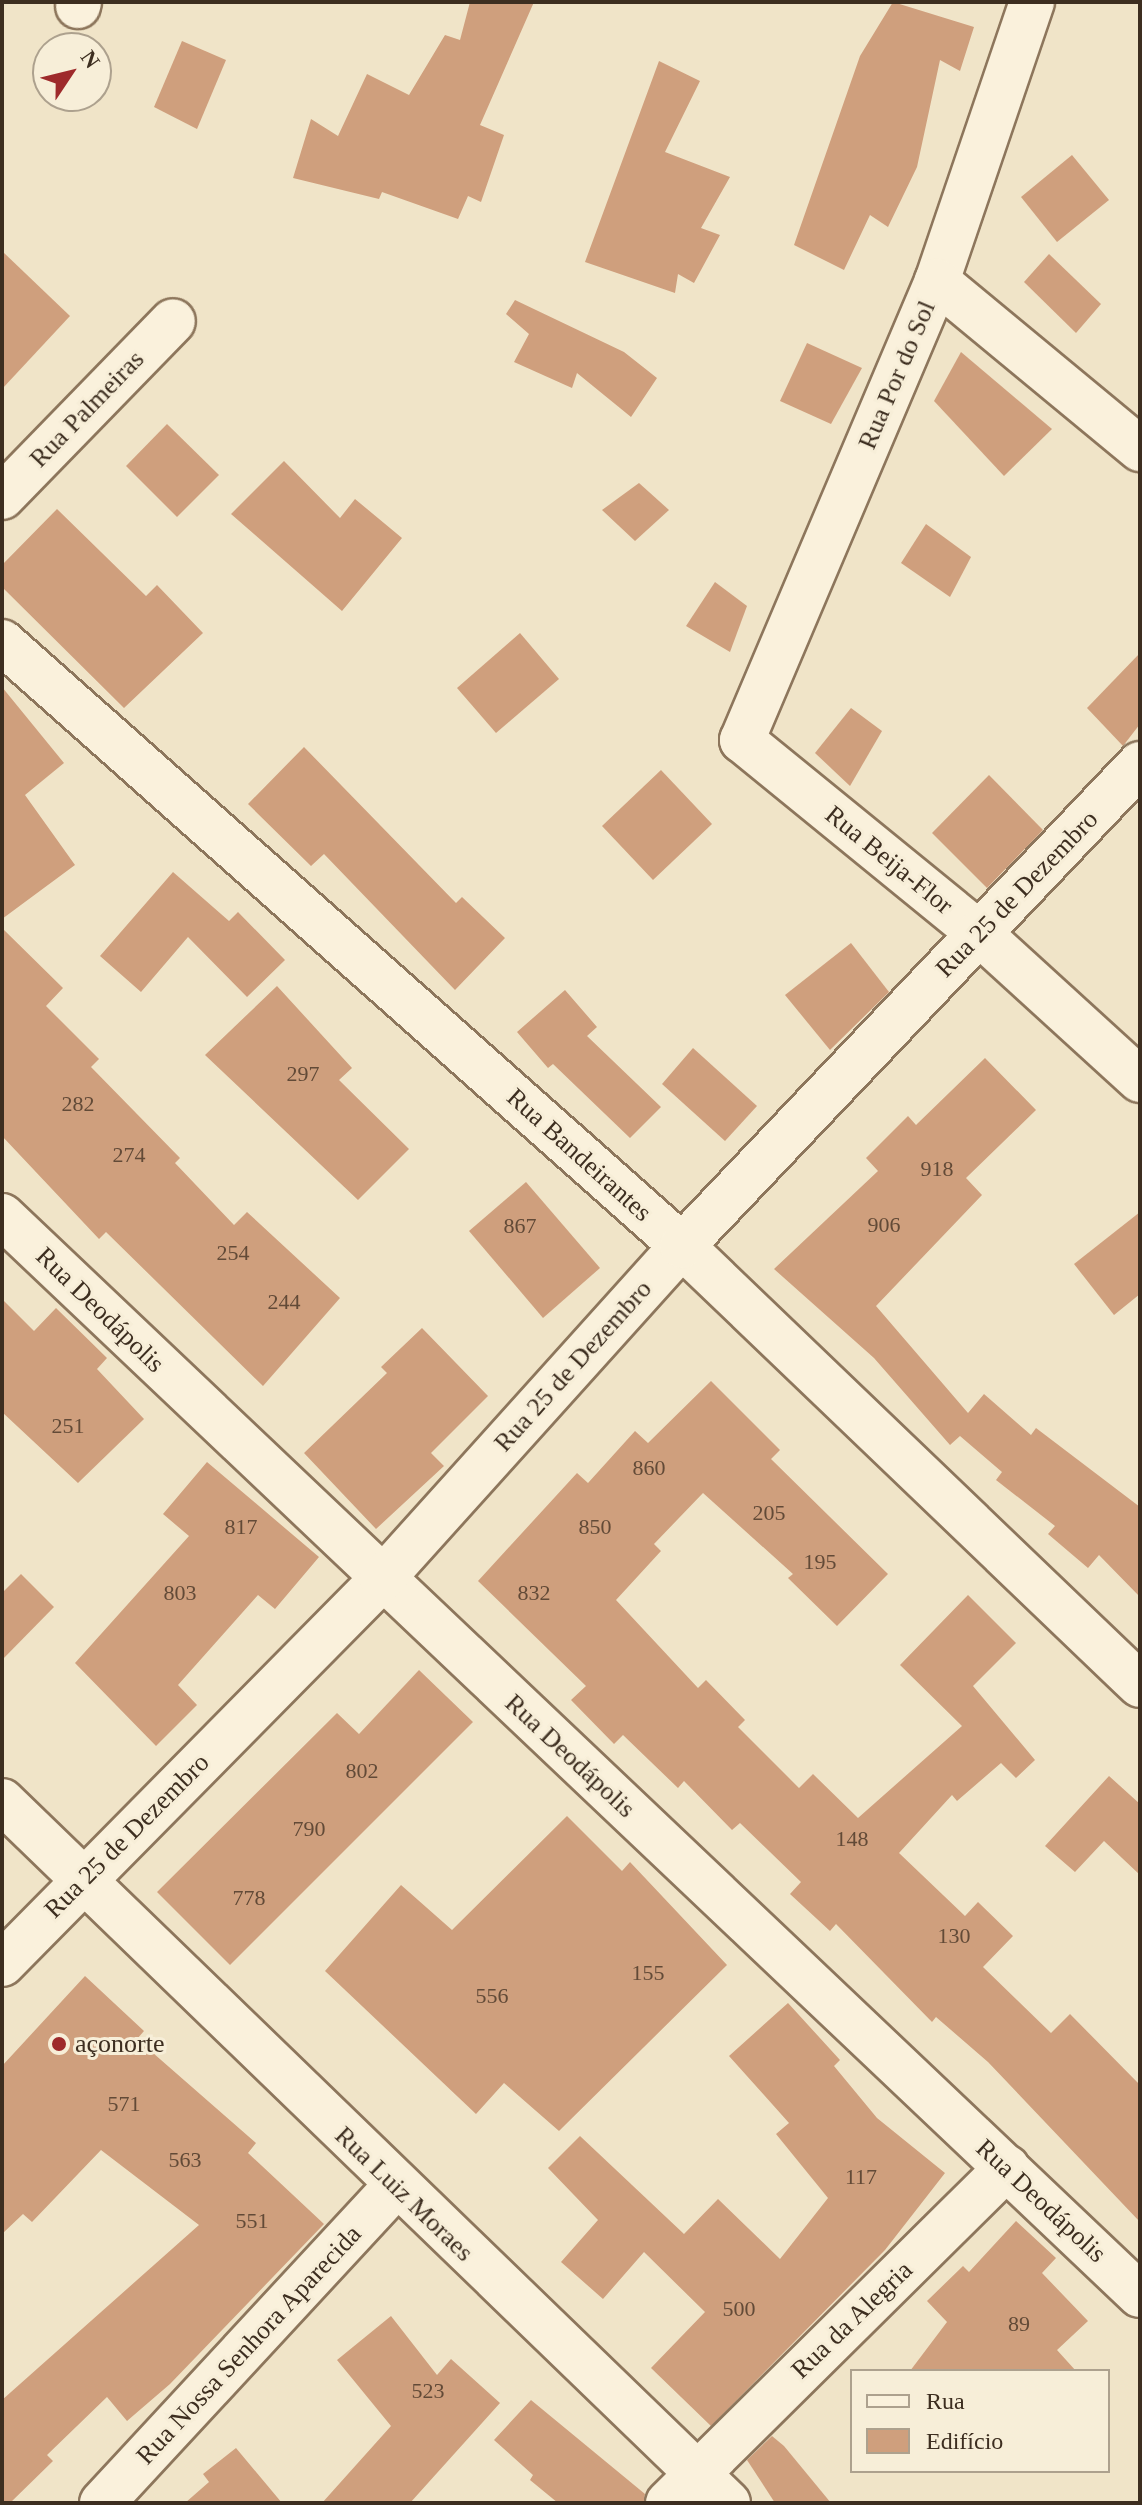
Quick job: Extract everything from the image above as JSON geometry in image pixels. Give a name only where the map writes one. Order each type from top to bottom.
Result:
[{"type":"street","name":"Rua Por do Sol","points":[[742,740],[937,281],[1032,2]]},
{"type":"street","points":[[937,281],[1140,449]]},
{"type":"street","name":"Rua Palmeiras","points":[[2,497],[173,321]]},
{"type":"street","name":"Rua Bandeirantes","points":[[2,642],[682,1246],[1140,1685]]},
{"type":"street","name":"Rua Beija-Flor","points":[[742,740],[979,933],[1140,1080]]},
{"type":"street","name":"Rua 25 de Dezembro","points":[[2,1964],[382,1579],[682,1246],[1140,764]]},
{"type":"street","name":"Rua Deodápolis","points":[[2,1216],[1140,2295]]},
{"type":"street","name":"Rua Luiz Moraes","points":[[2,1801],[395,2187],[682,2488],[728,2503]]},
{"type":"street","name":"Rua da Alegria","points":[[682,2488],[1007,2168]]},
{"type":"street","name":"Rua Nossa Senhora Aparecida","points":[[102,2503],[395,2187]]},
{"type":"building","points":[[470,2],[534,2],[480,125],[504,135],[481,202],[468,196],[458,219],[382,192],[379,199],[293,178],[311,119],[338,136],[367,74],[409,95],[445,35],[460,40]]},
{"type":"building","points":[[893,2],[974,27],[960,71],[940,60],[917,167],[888,227],[870,215],[844,270],[794,245],[860,56]]},
{"type":"building","points":[[182,41],[226,60],[197,129],[154,107]]},
{"type":"building","points":[[659,61],[700,81],[665,152],[730,177],[701,228],[720,235],[694,283],[678,274],[675,293],[585,262]]},
{"type":"building","points":[[1072,155],[1109,200],[1057,242],[1021,197]]},
{"type":"building","points":[[2,251],[70,316],[2,389]]},
{"type":"building","points":[[1049,254],[1101,304],[1076,333],[1024,282]]},
{"type":"building","points":[[515,300],[624,352],[657,378],[631,417],[577,373],[572,388],[514,362],[529,334],[506,314]]},
{"type":"building","points":[[807,343],[862,368],[831,424],[780,401]]},
{"type":"building","points":[[961,352],[1052,429],[1004,476],[934,401]]},
{"type":"building","points":[[167,424],[219,475],[177,517],[126,466]]},
{"type":"building","points":[[284,461],[340,518],[355,499],[402,538],[342,611],[231,514]]},
{"type":"building","points":[[639,483],[669,510],[635,541],[602,510]]},
{"type":"building","points":[[57,509],[146,596],[157,585],[203,633],[124,708],[2,587],[2,565]]},
{"type":"building","points":[[926,524],[971,557],[950,597],[901,563]]},
{"type":"building","points":[[715,582],[747,606],[730,652],[686,626]]},
{"type":"building","points":[[520,633],[559,679],[496,733],[457,688]]},
{"type":"building","points":[[1140,653],[1140,724],[1123,746],[1087,708]]},
{"type":"building","points":[[2,687],[64,763],[25,795],[75,865],[2,919]]},
{"type":"building","points":[[851,708],[882,731],[850,786],[815,753]]},
{"type":"building","points":[[304,747],[456,903],[462,897],[505,938],[455,990],[324,854],[311,866],[248,804]]},
{"type":"building","points":[[661,770],[712,824],[653,880],[602,826]]},
{"type":"building","points":[[989,775],[1043,830],[987,888],[932,833]]},
{"type":"building","points":[[173,872],[229,921],[238,912],[285,960],[247,997],[188,937],[141,992],[100,956]]},
{"type":"building","points":[[2,928],[63,988],[46,1006],[99,1059],[91,1067],[180,1158],[175,1163],[234,1225],[247,1212],[340,1298],[263,1386],[106,1232],[99,1239],[2,1136]]},
{"type":"building","points":[[851,943],[889,992],[830,1050],[785,995]]},
{"type":"building","points":[[277,986],[352,1068],[339,1080],[409,1149],[358,1200],[205,1055]]},
{"type":"building","points":[[565,990],[597,1027],[587,1036],[661,1107],[630,1138],[553,1064],[548,1068],[517,1032]]},
{"type":"building","points":[[693,1048],[757,1106],[725,1141],[662,1084]]},
{"type":"building","points":[[985,1058],[1036,1110],[966,1178],[982,1195],[876,1306],[968,1413],[984,1394],[1031,1435],[1036,1428],[1140,1507],[1140,1597],[1099,1555],[1088,1568],[1048,1534],[1055,1526],[996,1480],[1002,1472],[960,1436],[950,1445],[874,1358],[774,1269],[878,1171],[866,1158],[908,1116],[916,1125]]},
{"type":"building","points":[[526,1182],[600,1268],[543,1318],[469,1231]]},
{"type":"building","points":[[1140,1212],[1140,1294],[1114,1315],[1074,1264]]},
{"type":"building","points":[[2,1299],[34,1331],[56,1308],[107,1358],[97,1369],[144,1419],[78,1483],[2,1412]]},
{"type":"building","points":[[422,1328],[488,1396],[431,1453],[444,1466],[376,1529],[304,1453],[387,1373],[381,1367]]},
{"type":"building","points":[[711,1381],[780,1450],[771,1459],[888,1574],[837,1626],[788,1578],[793,1574],[703,1493],[654,1544],[661,1551],[616,1600],[698,1688],[706,1680],[745,1720],[738,1727],[799,1788],[813,1774],[858,1818],[962,1726],[900,1665],[968,1595],[1016,1643],[973,1686],[1035,1760],[1016,1778],[1001,1763],[957,1801],[952,1795],[899,1853],[965,1916],[978,1902],[1013,1936],[983,1967],[1051,2033],[1070,2014],[1140,2085],[1140,2222],[988,2062],[936,2017],[932,2022],[836,1924],[830,1931],[790,1894],[801,1882],[740,1823],[732,1830],[684,1781],[678,1788],[623,1735],[614,1744],[571,1700],[586,1686],[478,1581],[577,1473],[588,1483],[635,1431],[648,1443]]},
{"type":"building","points":[[207,1462],[319,1557],[275,1609],[258,1595],[178,1685],[197,1705],[156,1746],[75,1663],[189,1536],[163,1514]]},
{"type":"building","points":[[21,1574],[54,1607],[2,1660],[2,1593]]},
{"type":"building","points":[[419,1670],[473,1722],[230,1965],[157,1892],[337,1713],[359,1734]]},
{"type":"building","points":[[1109,1776],[1140,1804],[1140,1875],[1104,1841],[1075,1872],[1045,1846]]},
{"type":"building","points":[[567,1816],[622,1871],[630,1862],[727,1965],[559,2131],[504,2083],[476,2114],[325,1971],[401,1885],[452,1930]]},
{"type":"building","points":[[85,1976],[144,2031],[137,2039],[256,2143],[248,2153],[324,2224],[170,2384],[127,2421],[107,2397],[47,2455],[53,2461],[10,2503],[2,2503],[2,2400],[199,2225],[101,2150],[32,2222],[23,2214],[2,2234],[2,2066]]},
{"type":"building","points":[[788,2003],[840,2060],[834,2066],[877,2118],[945,2173],[885,2250],[711,2426],[651,2368],[705,2312],[644,2252],[603,2299],[561,2262],[598,2220],[548,2168],[580,2136],[684,2234],[718,2199],[780,2259],[828,2198],[776,2134],[789,2123],[729,2056]]},
{"type":"building","points":[[1016,2221],[1056,2258],[1042,2273],[1088,2321],[1057,2350],[1074,2369],[912,2369],[947,2322],[927,2301],[963,2266],[969,2272]]},
{"type":"building","points":[[391,2316],[437,2375],[451,2359],[500,2403],[410,2503],[322,2503],[391,2426],[337,2360]]},
{"type":"building","points":[[531,2400],[645,2494],[644,2503],[558,2503],[530,2480],[533,2475],[494,2440]]},
{"type":"building","points":[[772,2436],[831,2503],[775,2503],[747,2460]]},
{"type":"building","points":[[236,2448],[282,2503],[185,2503],[209,2482],[203,2474]]},
{"type":"place","name":"açonorte","points":[[59,2044]]}]
